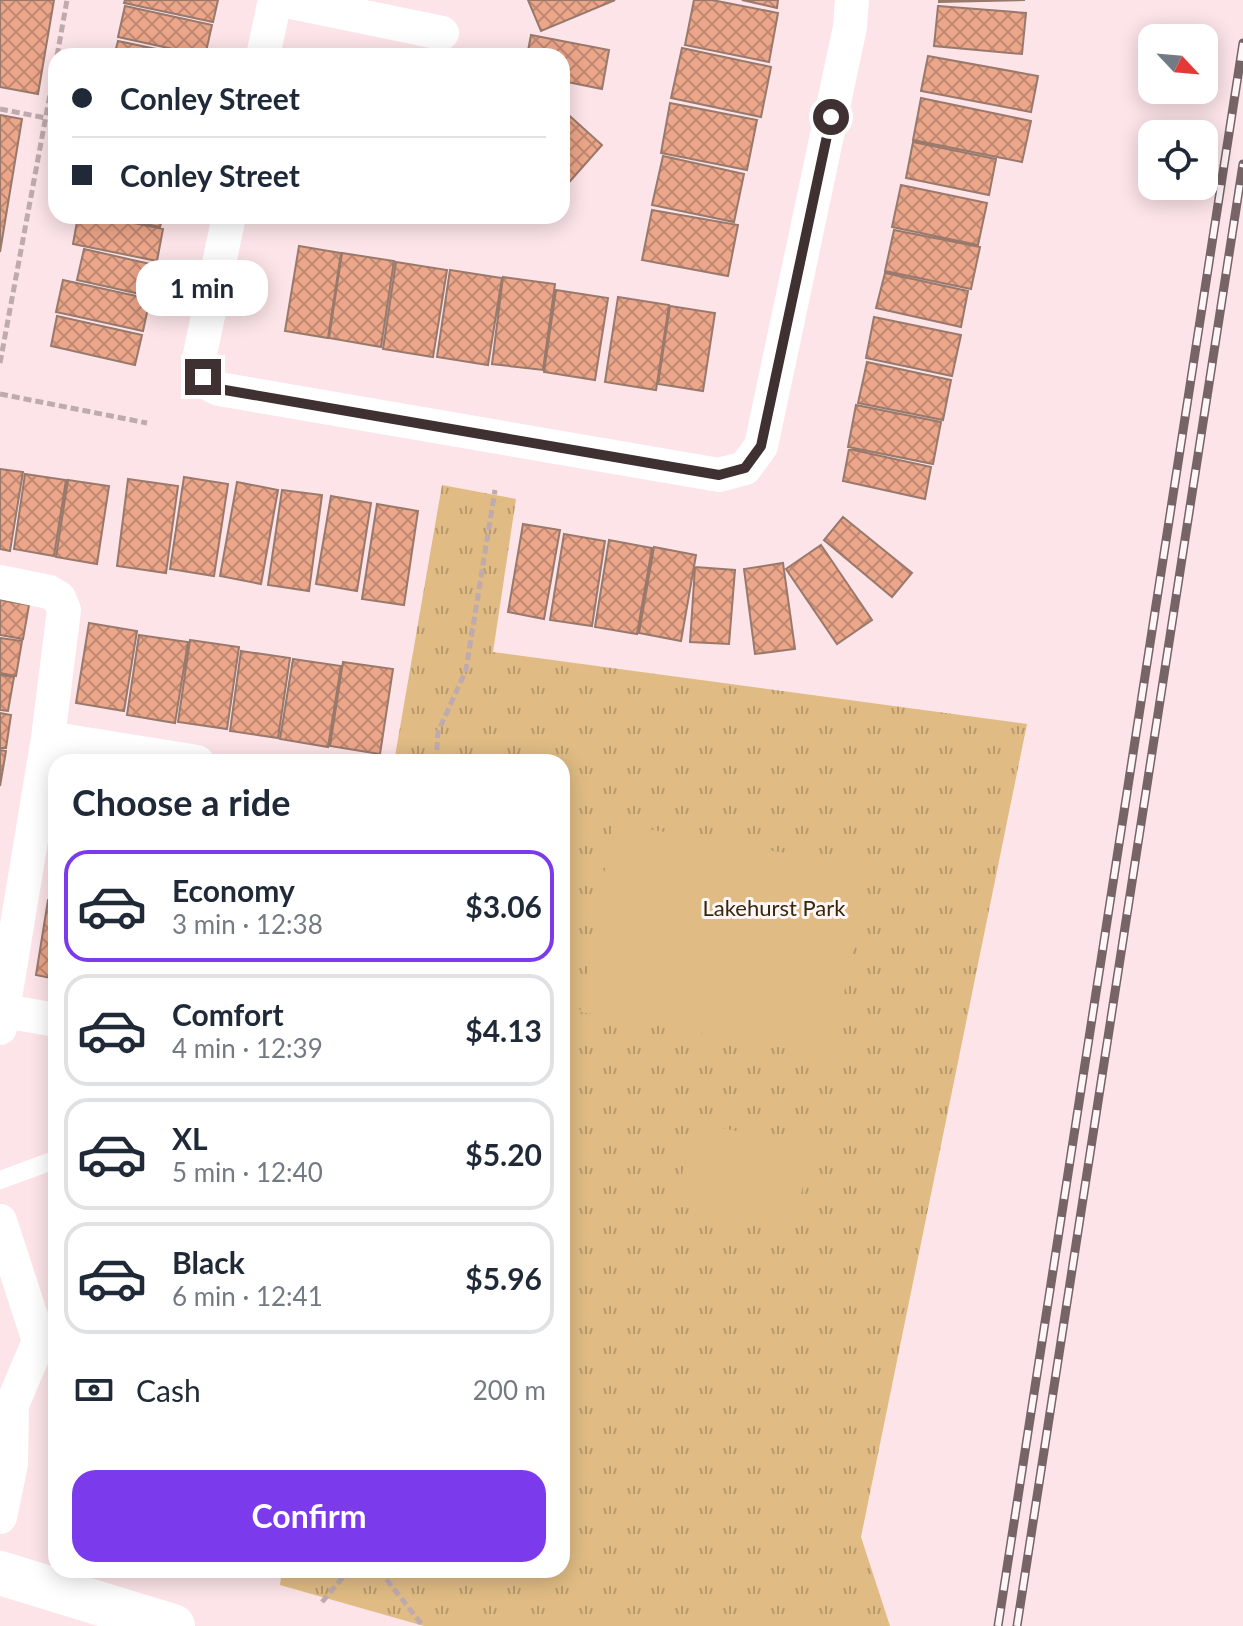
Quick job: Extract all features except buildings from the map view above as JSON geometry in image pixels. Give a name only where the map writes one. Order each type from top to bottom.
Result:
[{"type":"main road","points":[[0,1573],[173,1626]]},
{"type":"street","points":[[265,48],[275,0]]},
{"type":"street","points":[[282,0],[442,33]]},
{"type":"street","points":[[227,224],[199,359],[203,377],[210,385],[719,475],[745,468],[761,446],[850,27],[852,0]]},
{"type":"street","points":[[0,582],[49,592],[59,598],[64,610],[48,738],[2,1019],[48,1020]]},
{"type":"street","points":[[48,738],[147,754]]},
{"type":"street","points":[[0,1221],[47,1337],[6,1414],[11,1464],[0,1517]]},
{"type":"lane","points":[[0,1180],[48,1162]]},
{"type":"path","points":[[58,48],[67,0]]},
{"type":"path","points":[[0,363],[48,106]]},
{"type":"path","points":[[0,109],[46,118]]},
{"type":"path","points":[[0,394],[147,423]]},
{"type":"path","points":[[437,754],[438,732],[466,670],[495,490]]},
{"type":"path","points":[[322,1602],[342,1578]]},
{"type":"path","points":[[385,1578],[423,1626]]},
{"type":"green space","name":"Lakehurst Park","points":[[442,485],[516,499],[493,652],[1027,724],[861,1537],[890,1626],[424,1626],[280,1585],[281,1578],[570,1578],[570,754],[395,754]]},
{"type":"green space","points":[[613,823],[866,867],[833,1057],[580,1012]]},
{"type":"green space","points":[[692,1122],[811,1146],[794,1230],[676,1206]]},
{"type":"railway","points":[[998,1626],[1243,43]]},
{"type":"railway","points":[[1017,1626],[1243,164]]},
{"type":"route","points":[[203,377],[219,389],[719,475],[745,468],[761,446],[831,117]]}]
